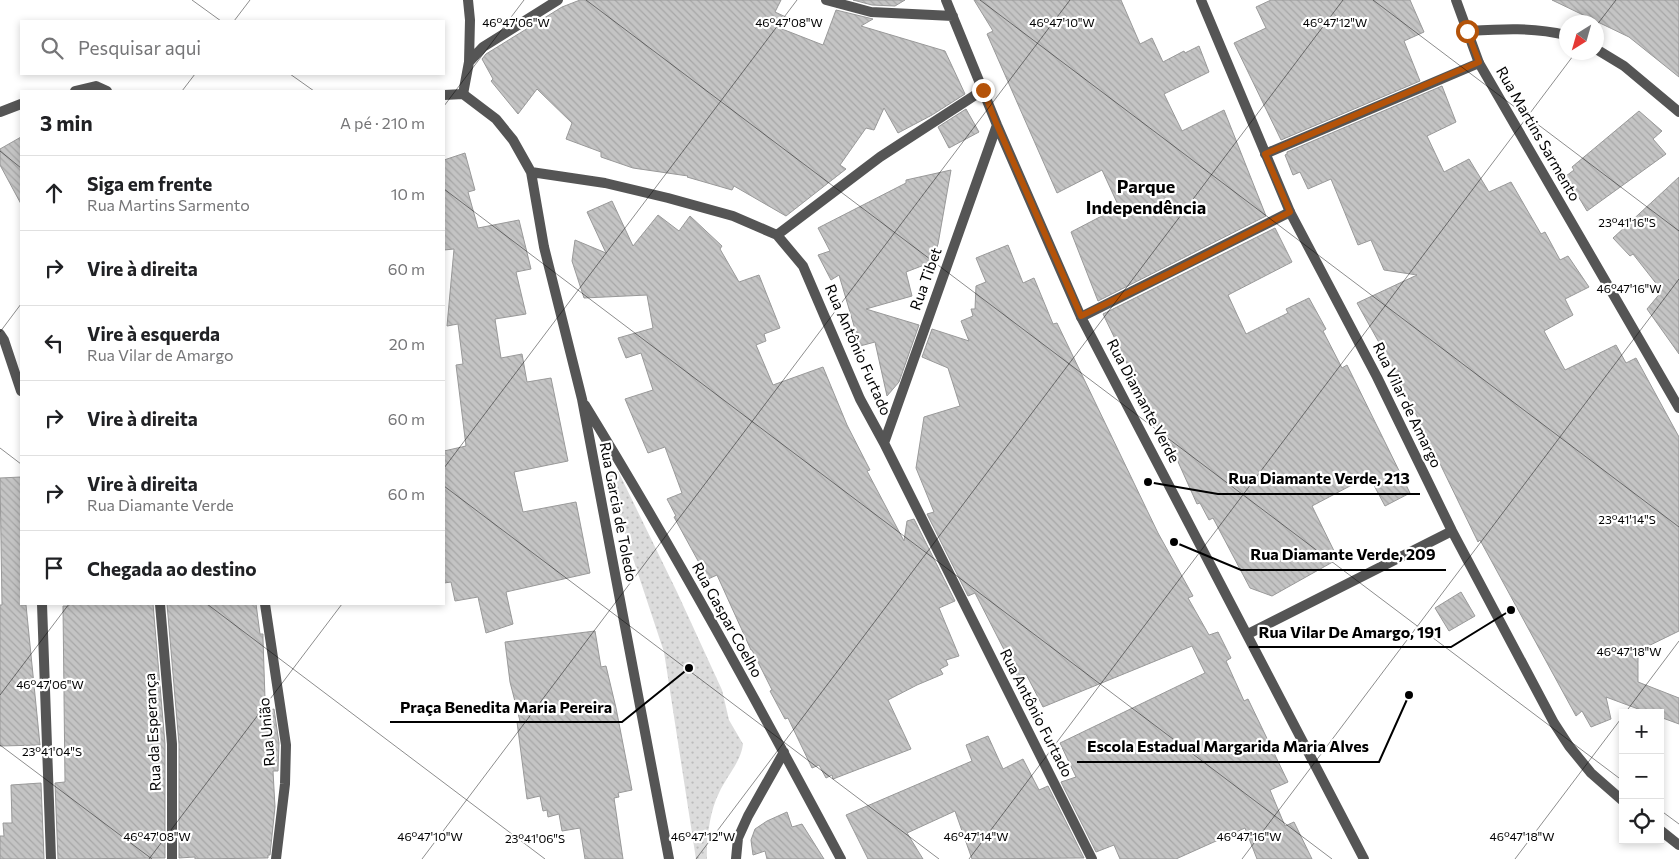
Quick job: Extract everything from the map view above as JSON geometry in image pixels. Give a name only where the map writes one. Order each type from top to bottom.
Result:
[{"type":"street","points":[[463,94],[469,62],[470,20],[468,0]]},
{"type":"street","points":[[469,62],[483,47],[558,0]]},
{"type":"street","points":[[826,0],[871,12],[953,16]]},
{"type":"street","name":"Rua Diamante Verde","points":[[946,0],[997,125],[1081,316],[1364,859]]},
{"type":"street","name":"Rua Vilar de Amargo","points":[[1201,0],[1290,212],[1377,377],[1452,531],[1569,746],[1591,773],[1621,799]]},
{"type":"street","name":"Rua Martins Sarmento","points":[[1456,0],[1479,62],[1679,408]]},
{"type":"street","points":[[1467,31],[1526,29],[1559,33]]},
{"type":"street","points":[[1604,53],[1624,66],[1679,112]]},
{"type":"street","points":[[1265,154],[1479,62]]},
{"type":"street","points":[[80,90],[96,86],[105,90]]},
{"type":"street","points":[[777,235],[880,157],[983,90]]},
{"type":"street","points":[[445,95],[463,94],[496,119],[514,140],[530,172]]},
{"type":"street","points":[[0,112],[20,104]]},
{"type":"street","name":"Rua Tibet","points":[[884,443],[997,125]]},
{"type":"street","name":"Rua Antônio Furtado","points":[[530,172],[605,183],[733,216],[777,235],[803,266],[860,399],[884,443],[1092,859]]},
{"type":"street","name":"Rua Garcia de Toledo","points":[[530,172],[544,247],[582,399],[669,859]]},
{"type":"street","points":[[1081,316],[1290,212]]},
{"type":"street","points":[[0,334],[7,347],[20,388]]},
{"type":"street","name":"Rua Gaspar Coelho","points":[[582,399],[638,491],[784,752],[841,859]]},
{"type":"street","points":[[1248,634],[1452,531]]},
{"type":"street","points":[[42,605],[51,859]]},
{"type":"street","name":"Rua da Esperança","points":[[160,605],[172,744],[172,859]]},
{"type":"street","name":"Rua União","points":[[265,605],[286,745],[285,784],[276,859]]},
{"type":"street","points":[[736,859],[738,838],[748,816],[784,752]]},
{"type":"street","points":[[1664,833],[1679,845]]},
{"type":"shaded area","points":[[618,471],[722,690],[729,720],[743,744],[742,751],[722,787],[713,808],[708,834],[707,859],[696,859],[664,652],[606,477]]},
{"type":"building","points":[[580,0],[781,0],[775,12],[788,18],[782,29],[823,45],[836,10],[873,19],[861,26],[945,51],[965,94],[932,115],[898,133],[884,108],[874,130],[866,128],[840,165],[846,169],[786,216],[734,186],[732,190],[688,176],[633,168],[601,157],[601,152],[566,139],[572,123],[537,89],[518,114],[491,81],[493,79],[482,59],[486,54],[562,7]]},
{"type":"building","points":[[853,0],[905,0],[895,6],[872,5]]},
{"type":"building","points":[[974,0],[1121,0],[1140,44],[1152,38],[1163,62],[1184,51],[1185,53],[1199,46],[1209,72],[1164,94],[1182,131],[1224,110],[1266,216],[1098,301],[1071,232],[1119,207],[1102,170],[1057,193],[987,34],[993,31]]},
{"type":"building","points":[[1271,0],[1410,0],[1424,32],[1404,41],[1420,81],[1281,140],[1234,43],[1266,28],[1256,7]]},
{"type":"building","points":[[1552,0],[1679,0],[1679,77],[1629,37],[1604,25],[1604,15],[1583,15]]},
{"type":"building","points":[[1442,86],[1456,122],[1427,136],[1444,172],[1469,159],[1489,192],[1511,182],[1541,234],[1545,232],[1560,260],[1568,256],[1589,287],[1565,299],[1573,315],[1544,331],[1565,370],[1616,345],[1626,363],[1636,358],[1679,437],[1679,631],[1638,651],[1638,682],[1679,698],[1679,724],[1664,718],[1664,709],[1638,709],[1606,697],[1611,719],[1591,727],[1582,711],[1576,716],[1480,540],[1478,542],[1396,373],[1357,303],[1417,275],[1384,270],[1371,240],[1358,245],[1331,179],[1308,189],[1300,172],[1293,175],[1285,155],[1287,152]]},
{"type":"building","points":[[966,109],[979,132],[949,148],[938,127]]},
{"type":"building","points":[[1639,111],[1662,131],[1653,139],[1666,154],[1587,211],[1566,176],[1574,170],[1572,167]]},
{"type":"building","points":[[20,138],[20,202],[0,165],[0,149]]},
{"type":"building","points":[[465,153],[475,190],[468,192],[478,228],[519,220],[531,269],[516,272],[526,314],[495,319],[501,358],[522,354],[527,382],[551,378],[568,461],[514,472],[523,512],[576,502],[590,573],[506,592],[513,624],[486,633],[478,597],[455,601],[451,582],[445,583],[445,451],[466,446],[456,365],[463,364],[458,324],[447,326],[454,249],[445,250],[445,160]]},
{"type":"building","points":[[951,170],[938,244],[932,262],[906,272],[912,296],[866,309],[919,325],[899,382],[887,396],[875,342],[860,346],[839,275],[831,280],[818,255],[830,251],[818,228],[906,183],[906,180]]},
{"type":"building","points":[[1679,177],[1679,354],[1647,309],[1662,291],[1633,254],[1630,256],[1613,238]]},
{"type":"building","points":[[612,201],[633,246],[658,215],[679,231],[690,216],[722,246],[720,249],[739,282],[759,275],[780,328],[764,334],[766,341],[756,345],[773,385],[823,367],[847,425],[870,470],[867,471],[904,541],[907,521],[914,519],[955,601],[939,608],[959,656],[946,660],[948,665],[940,669],[943,674],[888,700],[911,749],[833,779],[832,775],[826,778],[819,765],[812,768],[788,718],[785,719],[770,691],[772,690],[751,650],[717,575],[708,579],[674,517],[676,516],[667,499],[682,493],[665,447],[648,453],[625,399],[653,390],[641,353],[626,358],[618,338],[653,328],[647,295],[584,298],[572,261],[575,240],[606,253],[587,212]]},
{"type":"building","points":[[1275,228],[1292,262],[1228,295],[1246,334],[1288,313],[1286,309],[1309,298],[1326,329],[1323,331],[1342,368],[1347,365],[1410,493],[1385,506],[1369,476],[1312,506],[1338,559],[1272,596],[1250,588],[1213,518],[1209,520],[1200,503],[1197,504],[1175,455],[1161,434],[1103,314]]},
{"type":"building","points":[[1008,245],[1023,283],[1034,278],[1053,324],[1057,323],[1158,533],[1193,596],[1188,598],[1209,635],[1218,632],[1231,658],[1226,661],[1244,701],[1248,699],[1288,782],[1270,790],[1285,826],[1294,822],[1312,859],[1257,859],[1245,828],[1176,859],[1120,859],[1114,845],[1096,852],[1061,782],[1076,777],[1060,743],[1205,673],[1192,646],[1043,707],[1026,674],[1018,677],[975,593],[968,596],[927,514],[934,512],[916,468],[924,417],[960,406],[948,368],[922,357],[932,329],[969,341],[961,321],[973,316],[971,309],[975,309],[976,286],[986,282],[976,258]]},
{"type":"building","points":[[20,477],[20,605],[26,605],[40,745],[0,746],[0,605],[2,605],[0,478]]},
{"type":"building","points":[[1461,592],[1475,616],[1449,631],[1435,608]]},
{"type":"building","points":[[153,605],[165,744],[165,858],[58,859],[55,783],[65,782],[63,606]]},
{"type":"building","points":[[167,605],[256,605],[260,634],[263,634],[265,699],[270,699],[270,710],[274,709],[279,743],[278,771],[273,771],[275,807],[270,855],[268,855],[268,858],[179,858],[179,744]]},
{"type":"building","points":[[595,631],[601,667],[606,666],[616,708],[632,790],[618,793],[619,797],[614,798],[623,859],[585,859],[580,828],[562,831],[559,814],[548,817],[547,810],[543,811],[540,796],[527,799],[517,722],[520,721],[510,682],[505,642]]},
{"type":"building","points":[[988,736],[1003,769],[1023,759],[1039,790],[1048,786],[1084,858],[972,859],[955,811],[907,833],[923,859],[868,859],[846,815],[972,761],[966,745]]},
{"type":"building","points":[[41,783],[44,859],[0,859],[0,836],[4,836],[3,823],[12,823],[11,785]]},
{"type":"building","points":[[787,812],[792,827],[802,824],[824,859],[767,859],[765,851],[753,855],[751,840],[755,829]]},
{"type":"place","name":"Rua Diamante Verde, 213","points":[[1148,482]]},
{"type":"place","name":"Rua Diamante Verde, 209","points":[[1174,542]]},
{"type":"place","name":"Rua Vilar De Amargo, 191","points":[[1511,610]]},
{"type":"place","name":"Praça Benedita Maria Pereira","points":[[689,668]]},
{"type":"place","name":"Escola Estadual Margarida Maria Alves","points":[[1409,695]]},
{"type":"district","name":"Parque Independência","points":[[1146,197]]},
{"type":"route","points":[[983,90],[1081,316],[1290,212],[1265,154],[1479,62],[1467,31]]}]
